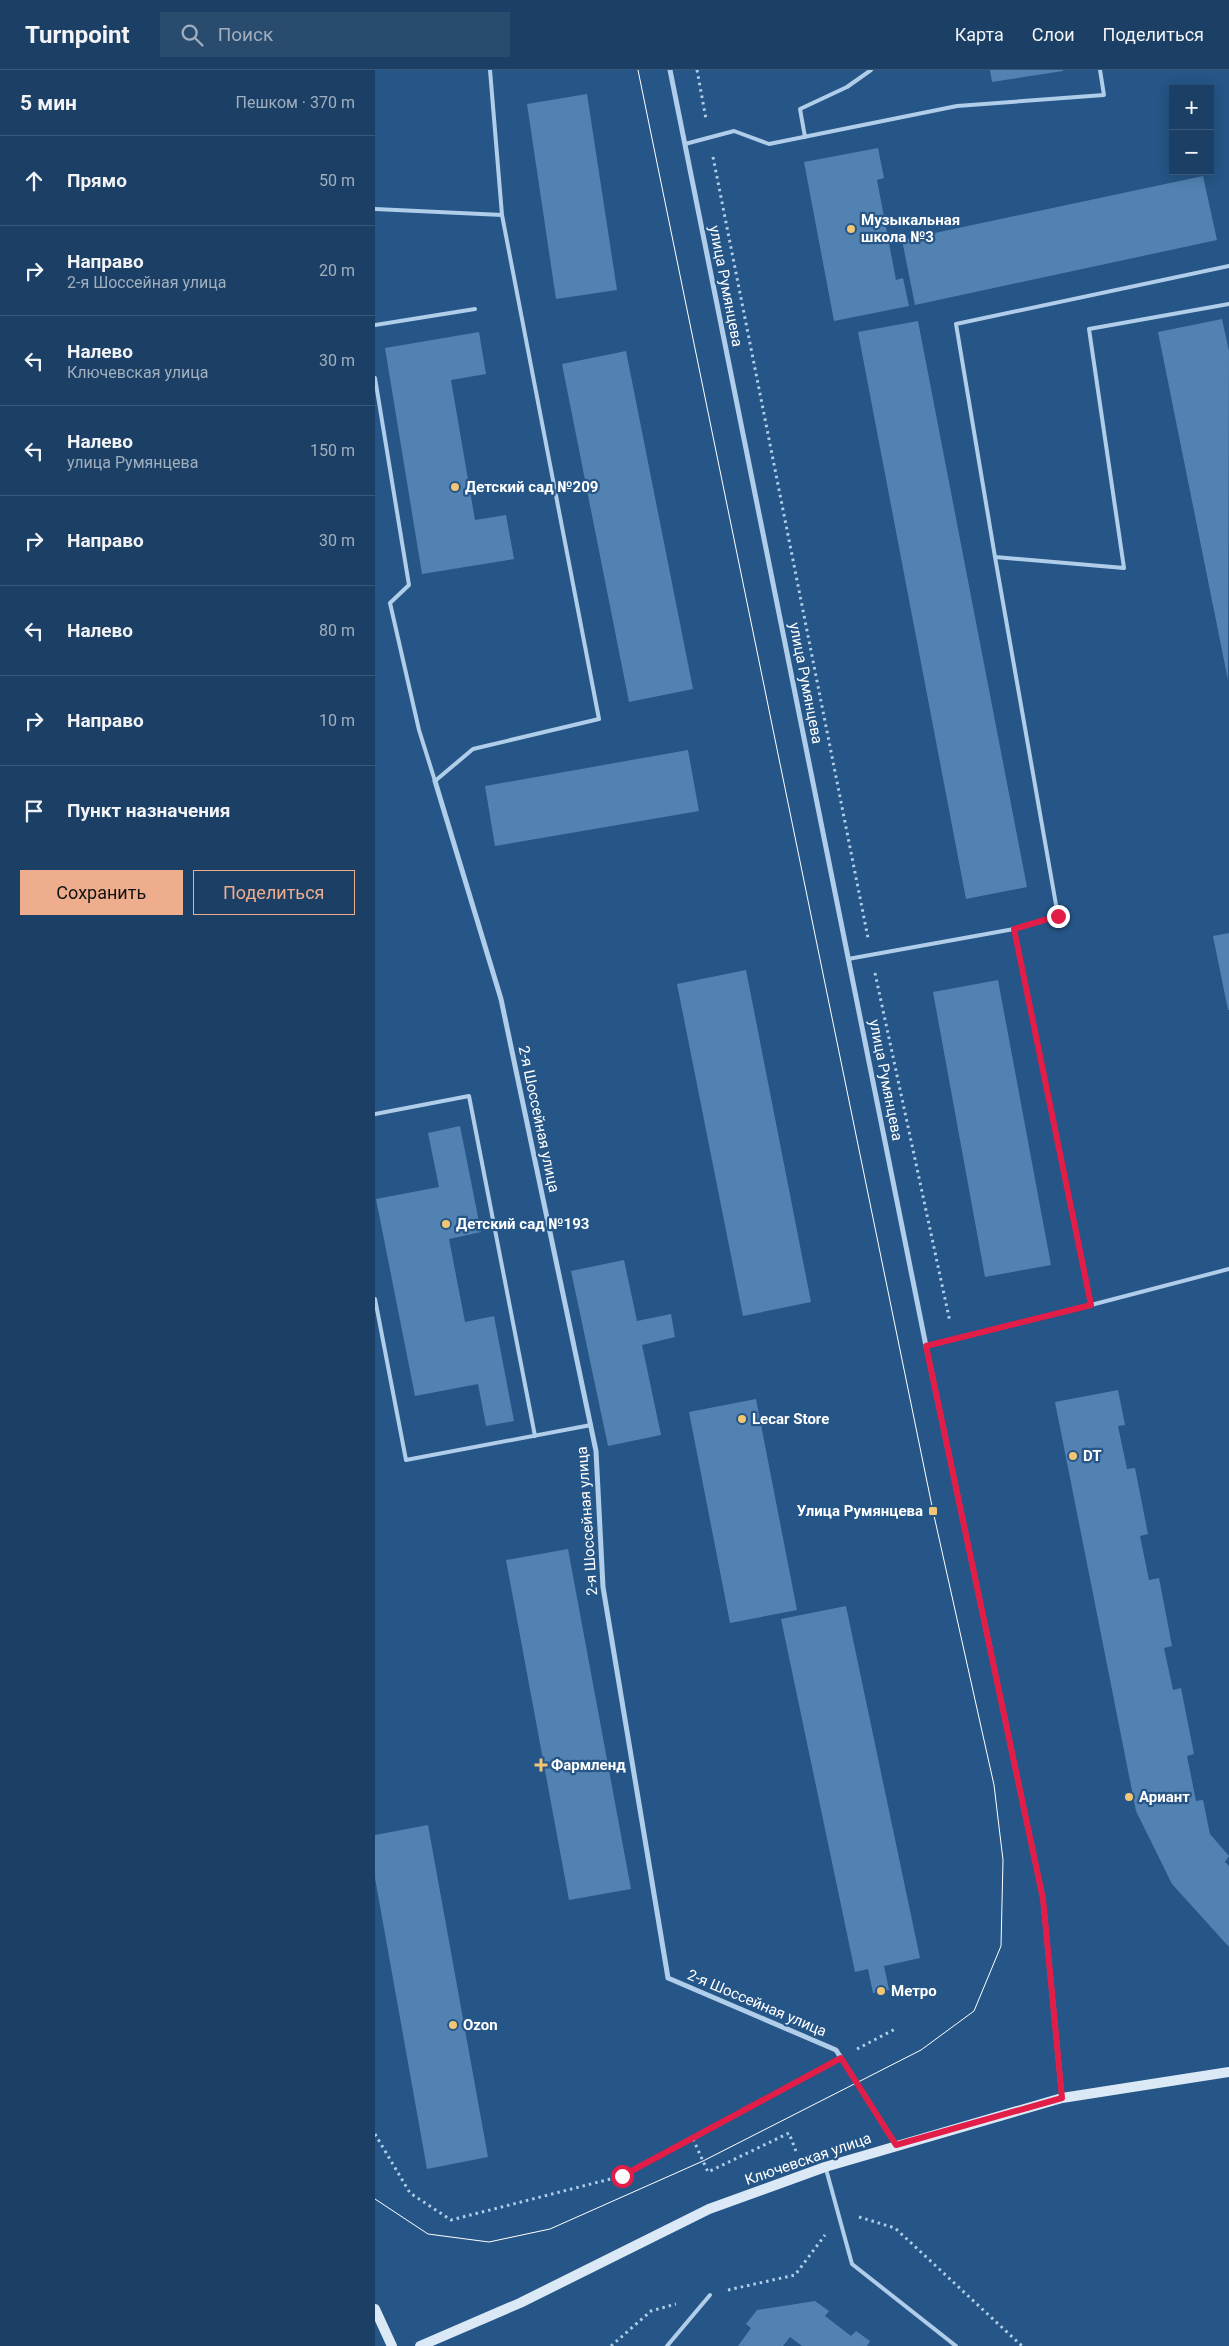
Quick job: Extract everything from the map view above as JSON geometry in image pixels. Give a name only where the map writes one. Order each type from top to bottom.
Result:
[{"type":"street","name":"улица Румянцева","points":[[670,70],[926,1346],[1043,1899],[1062,2098]]},
{"type":"street","name":"2-я Шоссейная улица","points":[[435,781],[501,1000],[591,1425],[596,1451],[603,1587],[669,1978],[836,2050],[896,2145]]},
{"type":"street","name":"Ключевская улица","points":[[420,2346],[520,2303],[709,2209],[825,2167],[1062,2098],[1229,2072]]},
{"type":"street","points":[[375,2309],[392,2346]]},
{"type":"lane","points":[[375,378],[409,585],[390,602],[419,730],[435,781],[473,750],[599,719],[502,215],[491,70]]},
{"type":"lane","points":[[805,137],[800,109],[847,87],[871,70]]},
{"type":"lane","points":[[684,144],[734,131],[769,144],[957,106],[1104,95],[1100,70]]},
{"type":"lane","points":[[375,209],[502,215]]},
{"type":"lane","points":[[848,959],[1014,929],[1058,916],[956,324],[1229,266]]},
{"type":"lane","points":[[995,557],[1125,568],[1089,329],[1229,304]]},
{"type":"lane","points":[[375,325],[475,309]]},
{"type":"lane","points":[[1014,929],[1091,1305]]},
{"type":"lane","points":[[375,1114],[469,1096],[535,1436]]},
{"type":"lane","points":[[926,1346],[1229,1269]]},
{"type":"lane","points":[[375,1299],[406,1460],[591,1425]]},
{"type":"lane","points":[[825,2167],[852,2264],[956,2346]]},
{"type":"lane","points":[[667,2346],[710,2294]]},
{"type":"path","points":[[697,70],[871,955],[953,1339]]},
{"type":"path","points":[[375,2134],[410,2193],[451,2220],[622,2176],[897,2028]]},
{"type":"path","points":[[841,2225],[859,2217],[895,2228],[1023,2346]]},
{"type":"building","points":[[990,70],[1063,70],[1063,71],[992,82]]},
{"type":"building","points":[[587,94],[617,290],[556,299],[527,104]]},
{"type":"building","name":"Музыкальная школа №3","points":[[878,148],[884,178],[877,180],[896,280],[903,278],[909,306],[834,321],[804,162]]},
{"type":"building","points":[[1203,176],[1217,240],[915,305],[902,240]]},
{"type":"building","points":[[1222,319],[1229,351],[1228,680],[1158,332]]},
{"type":"building","points":[[918,321],[1027,887],[966,899],[858,332]]},
{"type":"building","points":[[479,332],[486,374],[451,380],[475,520],[506,515],[514,559],[422,574],[385,348]]},
{"type":"building","points":[[626,351],[693,689],[629,702],[562,364]]},
{"type":"building","points":[[688,750],[699,811],[495,846],[485,786]]},
{"type":"building","points":[[1229,933],[1229,1010],[1228,1010],[1213,936]]},
{"type":"building","points":[[746,970],[811,1302],[743,1316],[677,984]]},
{"type":"building","points":[[998,980],[1051,1265],[985,1277],[933,992]]},
{"type":"building","points":[[460,1126],[481,1232],[449,1239],[465,1322],[494,1316],[514,1421],[486,1426],[478,1384],[415,1396],[376,1199],[439,1187],[428,1133]]},
{"type":"building","points":[[624,1260],[637,1321],[671,1314],[675,1337],[642,1345],[661,1435],[608,1446],[571,1271]]},
{"type":"building","points":[[1118,1390],[1125,1425],[1118,1426],[1127,1469],[1135,1468],[1148,1534],[1140,1536],[1149,1580],[1159,1578],[1172,1646],[1164,1648],[1173,1690],[1181,1688],[1194,1754],[1187,1756],[1196,1801],[1203,1800],[1210,1834],[1229,1856],[1225,1862],[1229,1866],[1229,1947],[1172,1884],[1136,1811],[1055,1402]]},
{"type":"building","points":[[756,1399],[797,1610],[730,1623],[689,1412]]},
{"type":"building","points":[[568,1549],[631,1889],[569,1900],[506,1560]]},
{"type":"building","points":[[846,1606],[920,1958],[884,1966],[889,1990],[873,1993],[868,1969],[855,1972],[781,1619]]},
{"type":"building","points":[[428,1825],[488,2157],[427,2169],[375,1878],[375,1835]]},
{"type":"building","points":[[815,2301],[829,2311],[825,2316],[851,2336],[856,2331],[870,2341],[867,2346],[802,2346],[790,2337],[783,2346],[738,2346],[751,2328],[746,2324],[757,2310]]},
{"type":"tram line","points":[[375,2199],[428,2234],[489,2242],[550,2229],[703,2161],[921,2050],[974,2011],[1001,1946],[1003,1860],[994,1785],[933,1511],[638,70]]},
{"type":"place","name":"Музыкальная школа №3","points":[[851,229]]},
{"type":"place","name":"Детский сад №209","points":[[455,487]]},
{"type":"place","name":"Детский сад №193","points":[[446,1224]]},
{"type":"place","name":"Lecar Store","points":[[742,1419]]},
{"type":"place","name":"DT","points":[[1073,1456]]},
{"type":"place","name":"Улица Румянцева","points":[[933,1511]]},
{"type":"place","name":"Фармленд","points":[[541,1765]]},
{"type":"place","name":"Ариант","points":[[1129,1797]]},
{"type":"place","name":"Метро","points":[[881,1991]]},
{"type":"place","name":"Ozon","points":[[453,2025]]},
{"type":"route","points":[[622,2176],[841,2058],[896,2145],[1062,2098],[1043,1899],[926,1346],[1091,1305],[1014,929],[1058,916]]}]
